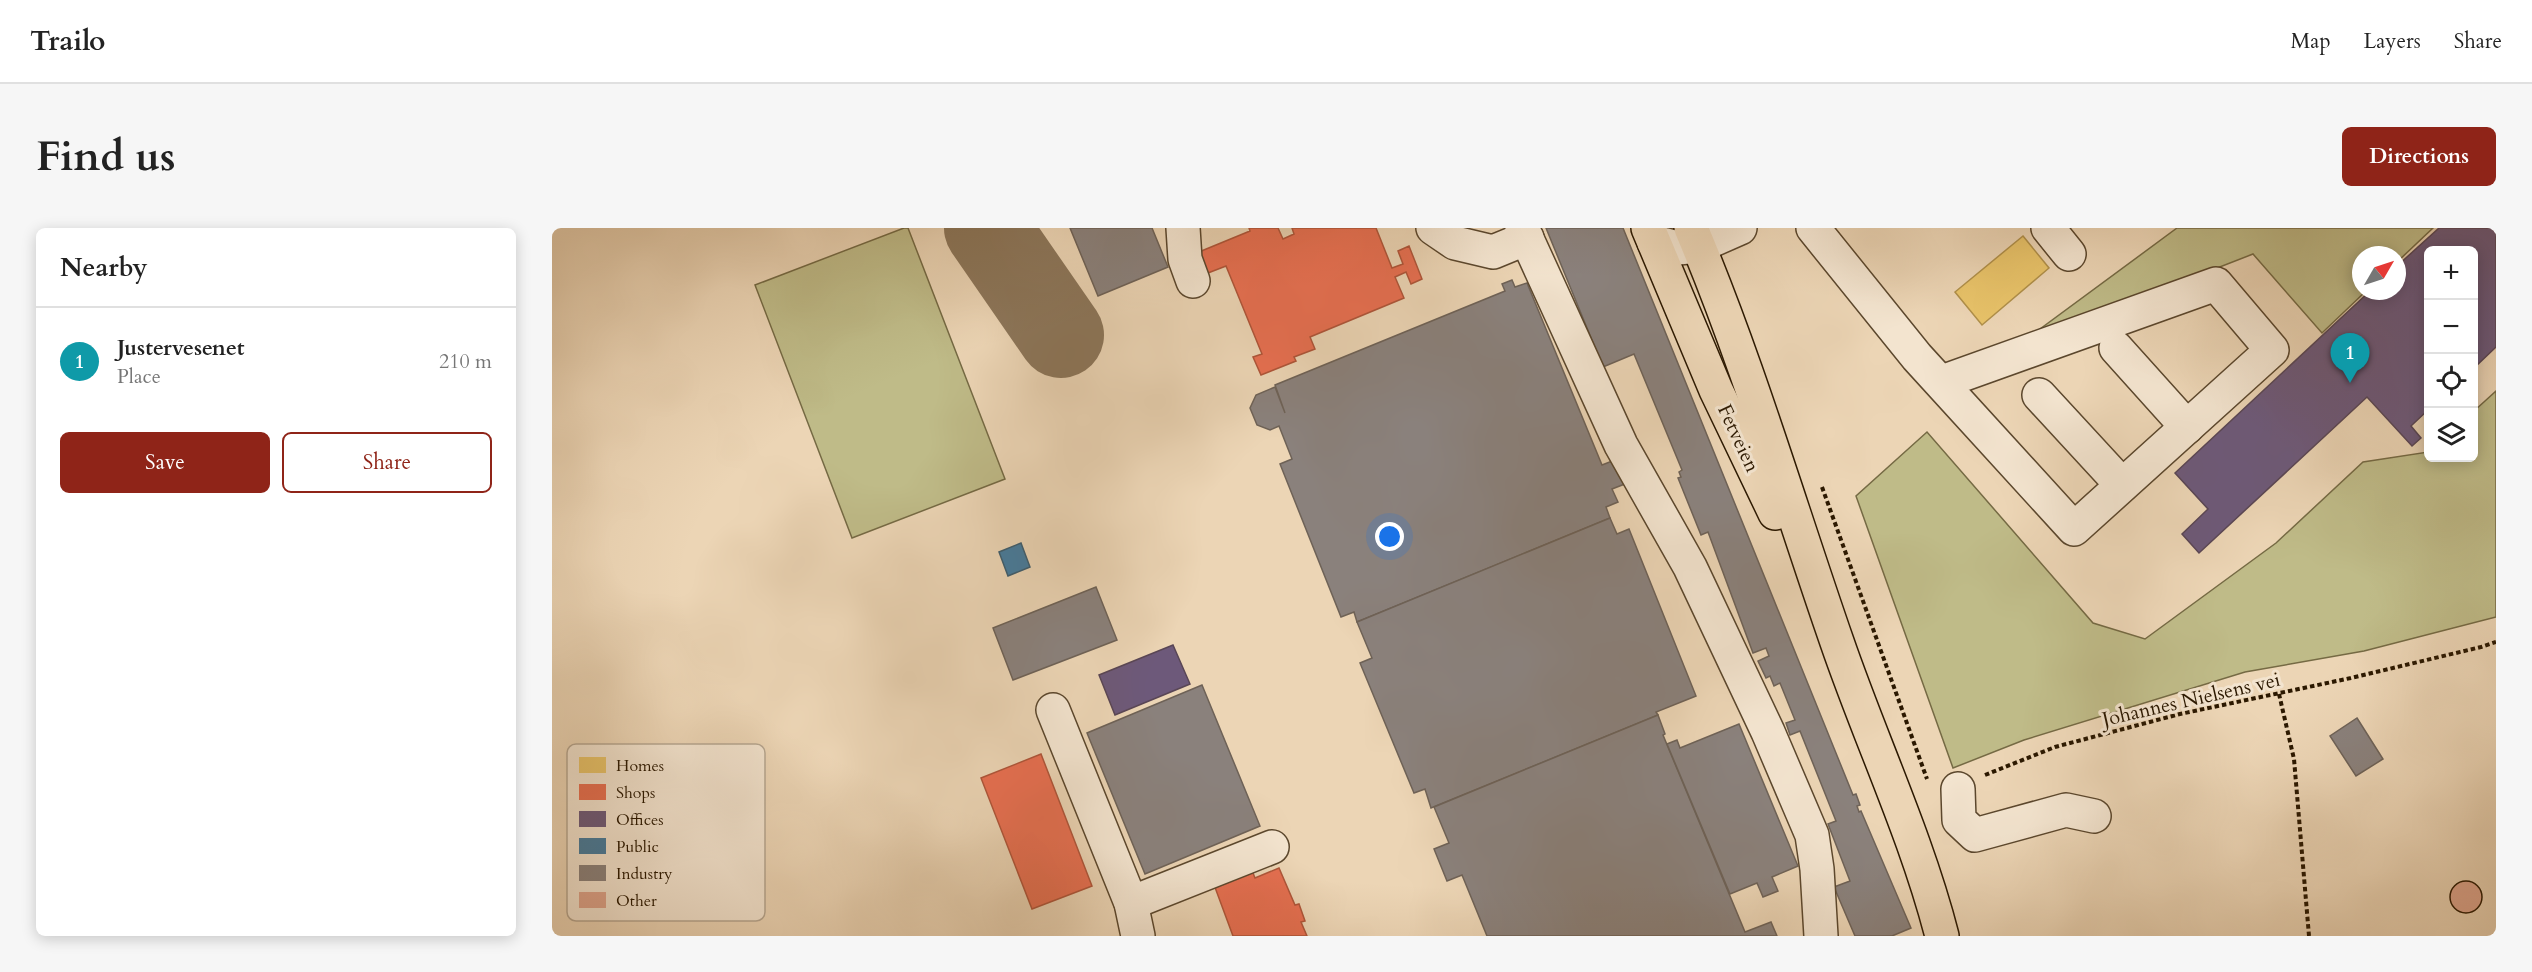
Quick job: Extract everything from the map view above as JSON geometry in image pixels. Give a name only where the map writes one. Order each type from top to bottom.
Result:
[{"type":"highway","name":"Fetveien","points":[[1656,233],[1716,390],[1837,645]]},
{"type":"highway","name":"Fetveien","points":[[1695,237],[1746,371],[1837,645],[1917,850],[1942,936]]},
{"type":"street","points":[[1183,228],[1185,259],[1193,280]]},
{"type":"street","points":[[1433,228],[1455,243],[1493,252],[1525,233],[1621,445],[1690,567],[1768,732],[1812,835],[1817,869],[1821,936]]},
{"type":"street","points":[[1656,233],[1678,249],[1695,237],[1740,228]]},
{"type":"street","points":[[1813,228],[1917,357],[2074,529],[2272,350],[2216,284],[1942,382]]},
{"type":"street","points":[[2048,228],[2069,254]]},
{"type":"street","points":[[2116,348],[2187,427]]},
{"type":"street","points":[[2039,395],[2122,485]]},
{"type":"street","points":[[1053,710],[1131,903],[1138,936]]},
{"type":"street","points":[[1945,793],[1959,820],[1976,835],[2066,810],[2094,816]]},
{"type":"street","points":[[1131,903],[1272,847]]},
{"type":"path","points":[[1820,481],[1945,793]]},
{"type":"path","name":"Johannes Nielsens vei","points":[[1945,793],[1990,772],[2055,747],[2180,714],[2481,648],[2496,642]]},
{"type":"path","points":[[2279,694],[2294,759],[2309,936]]},
{"type":"shaded area","points":[[908,228],[1005,479],[852,538],[755,285]]},
{"type":"shaded area","points":[[2177,228],[2433,228],[2406,254],[2406,246],[2352,246],[2352,300],[2357,300],[2322,333],[2253,254],[2017,346]]},
{"type":"shaded area","points":[[2496,391],[2496,617],[2364,651],[2245,672],[2024,740],[1953,768],[1856,496],[1927,432],[2093,623],[2145,639],[2276,543],[2363,462],[2424,453],[2424,462],[2478,462],[2478,407]]},
{"type":"building: Homes","points":[[2023,236],[2049,268],[1982,325],[1955,292]]},
{"type":"building: Shops","points":[[1249,228],[1278,228],[1283,239],[1294,234],[1292,228],[1376,228],[1392,268],[1403,264],[1398,251],[1409,246],[1422,279],[1411,284],[1406,272],[1395,277],[1404,298],[1310,337],[1315,349],[1294,357],[1296,361],[1261,375],[1253,357],[1262,354],[1226,266],[1208,273],[1199,252],[1250,231]]},
{"type":"building: Shops","points":[[1041,754],[1092,886],[1032,909],[981,778]]},
{"type":"building: Shops","points":[[1251,868],[1255,878],[1279,868],[1295,905],[1299,904],[1305,921],[1301,922],[1307,936],[1233,936],[1213,882]]},
{"type":"building: Offices","points":[[2439,228],[2496,228],[2496,347],[2478,364],[2478,246],[2424,246],[2424,414],[2411,426],[2421,438],[2412,446],[2367,397],[2199,553],[2182,534],[2208,509],[2175,473],[2360,300],[2406,300],[2406,258]]},
{"type":"building: Offices","points":[[1173,645],[1190,684],[1115,715],[1099,675]]},
{"type":"building: Public","points":[[1021,543],[1030,567],[1008,576],[999,552]]},
{"type":"building: Industry","points":[[1070,228],[1152,228],[1168,267],[1098,296]]},
{"type":"building: Industry","points":[[1546,228],[1623,228],[1853,795],[1856,794],[1860,805],[1857,806],[1859,812],[1861,811],[1911,928],[1892,936],[1855,936],[1834,887],[1850,881],[1828,824],[1836,821],[1800,731],[1790,735],[1786,723],[1795,720],[1780,683],[1774,686],[1770,676],[1766,678],[1758,661],[1769,656],[1766,648],[1753,653],[1708,532],[1701,535],[1678,478],[1681,477],[1679,472],[1682,470],[1634,354],[1603,367]]},
{"type":"building: Industry","points":[[1512,280],[1515,287],[1527,283],[1602,465],[1620,458],[1630,482],[1612,489],[1618,502],[1606,507],[1610,518],[1357,622],[1354,612],[1341,617],[1280,464],[1292,459],[1279,426],[1270,430],[1257,425],[1250,408],[1256,395],[1275,387],[1285,413],[1275,385],[1505,291],[1502,284]]},
{"type":"building: Industry","points":[[1610,518],[1617,534],[1629,529],[1696,696],[1656,712],[1658,715],[1431,808],[1425,789],[1414,793],[1360,663],[1372,658],[1357,622]]},
{"type":"building: Industry","points":[[1096,587],[1117,640],[1013,680],[993,628]]},
{"type":"building: Industry","points":[[1202,685],[1260,826],[1145,874],[1087,733]]},
{"type":"building: Industry","points":[[1658,715],[1665,734],[1663,735],[1745,932],[1771,922],[1777,936],[1487,936],[1462,875],[1447,881],[1434,849],[1449,843],[1434,807]]},
{"type":"building: Industry","points":[[2357,718],[2383,759],[2356,776],[2330,736]]},
{"type":"building: Industry","points":[[1739,724],[1798,866],[1772,877],[1778,891],[1763,897],[1757,883],[1730,894],[1667,744],[1677,740],[1680,748]]},
{"type":"building: Other","points":[[2466,881],[2478,885],[2482,897],[2478,909],[2466,913],[2454,909],[2450,897],[2454,885]]},
{"type":"taxiway","points":[[987,228],[1061,335]]},
{"type":"place","name":"Justervesenet","points":[[2350,383]]}]
